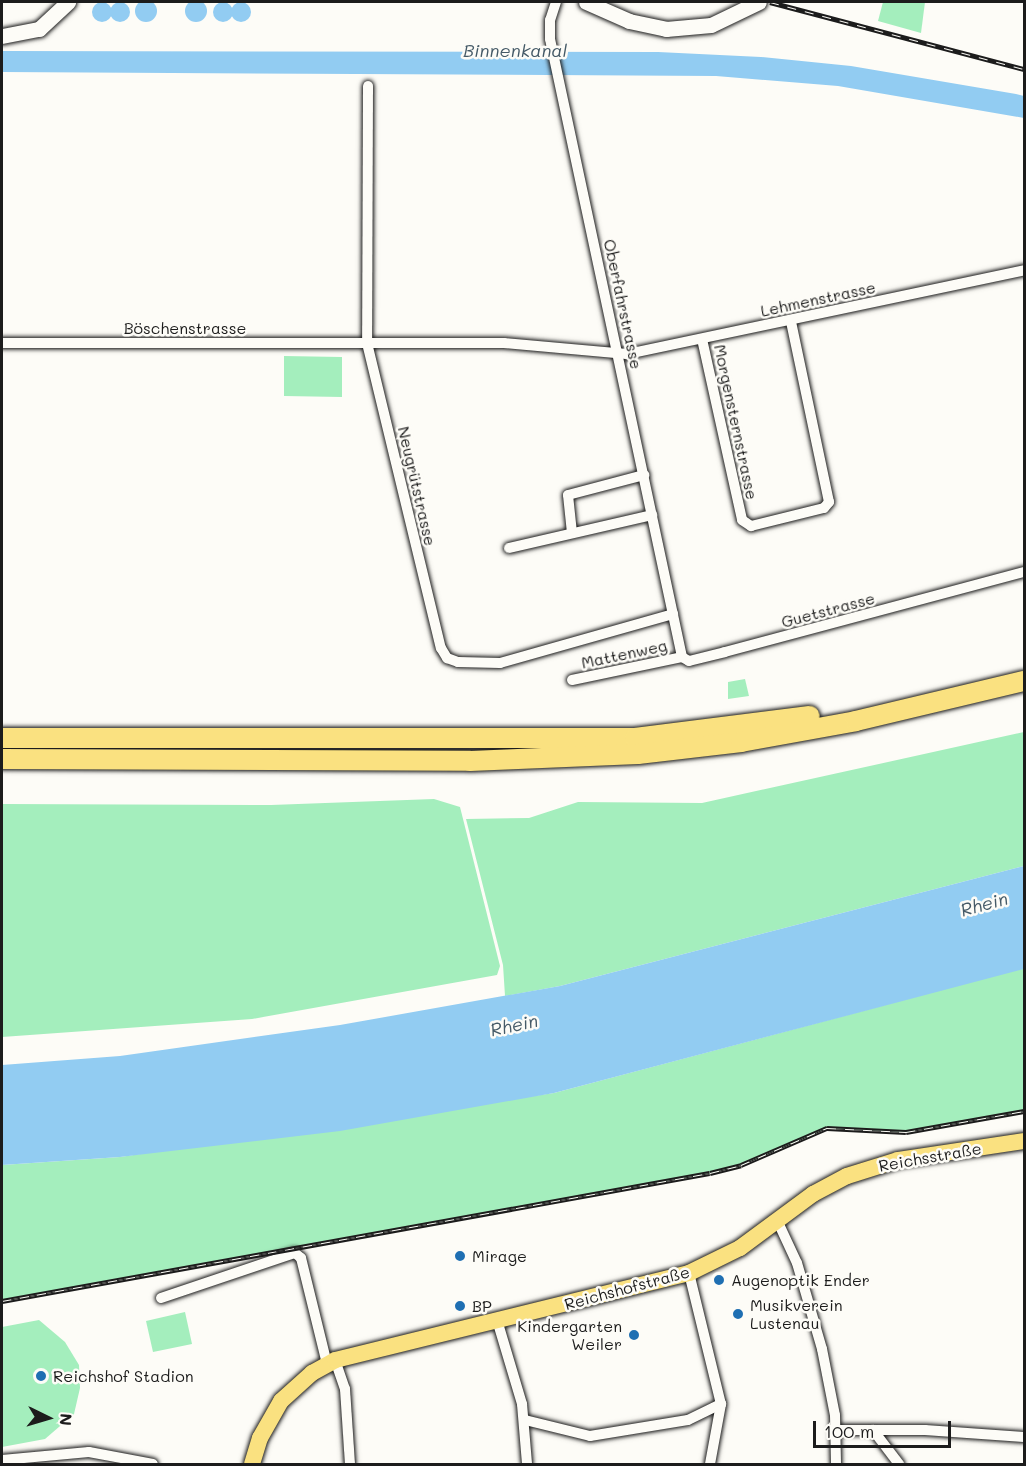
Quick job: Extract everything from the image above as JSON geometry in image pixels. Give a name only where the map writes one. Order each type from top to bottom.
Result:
[{"type":"highway","points":[[2,738],[635,738],[845,711],[1024,668]]},
{"type":"highway","points":[[2,759],[459,761],[638,754],[821,728],[1020,684]]},
{"type":"main road","name":"Reichsstraße","points":[[777,1220],[817,1192],[873,1166],[1024,1141]]},
{"type":"main road","name":"Reichshofstraße","points":[[252,1464],[260,1438],[281,1401],[312,1372],[331,1362],[689,1273],[740,1248],[777,1220]]},
{"type":"street","points":[[2,36],[39,28],[68,2]]},
{"type":"street","name":"Oberfahrstrasse","points":[[556,2],[550,20],[550,39],[673,614]]},
{"type":"street","points":[[586,2],[629,21],[675,29],[711,25],[759,2]]},
{"type":"street","name":"Neugrütstrasse","points":[[368,86],[368,344],[436,627],[447,658],[458,662],[520,659],[673,614]]},
{"type":"street","name":"Lehmenstrasse","points":[[618,352],[627,354],[702,339],[1024,270]]},
{"type":"street","name":"Morgensternstrasse","points":[[702,339],[742,520],[751,526],[824,508],[829,502],[791,321]]},
{"type":"street","name":"Böschenstrasse","points":[[2,343],[504,343],[618,352]]},
{"type":"street","points":[[572,533],[568,495],[644,475]]},
{"type":"street","points":[[509,548],[652,515]]},
{"type":"street","name":"Guetstrasse","points":[[682,657],[689,661],[1024,572]]},
{"type":"street","points":[[673,614],[682,657]]},
{"type":"street","name":"Mattenweg","points":[[572,680],[682,657]]},
{"type":"street","points":[[777,1220],[807,1291],[833,1399],[836,1464]]},
{"type":"street","points":[[161,1298],[295,1253],[300,1258],[331,1362],[345,1389],[350,1464]]},
{"type":"street","points":[[689,1273],[721,1404],[711,1464]]},
{"type":"street","points":[[497,1320],[525,1420],[527,1464]]},
{"type":"street","points":[[525,1420],[590,1436],[688,1420],[721,1404]]},
{"type":"street","points":[[835,1430],[1024,1437]]},
{"type":"street","points":[[873,1430],[899,1464]]},
{"type":"street","points":[[2,1460],[89,1452],[153,1464]]},
{"type":"green space","points":[[883,2],[925,2],[921,33],[878,21]]},
{"type":"green space","points":[[284,356],[342,357],[342,397],[284,396]]},
{"type":"green space","points":[[745,679],[749,696],[728,699],[728,682]]},
{"type":"green space","points":[[1024,732],[1024,866],[560,986],[505,996],[503,965],[466,819],[529,818],[578,802],[702,803]]},
{"type":"green space","points":[[434,799],[460,807],[500,966],[497,975],[252,1019],[2,1037],[2,804],[271,805]]},
{"type":"green space","points":[[1024,968],[1024,1111],[906,1132],[827,1128],[741,1165],[710,1173],[2,1300],[2,1165],[120,1157],[554,1093]]},
{"type":"green space","points":[[185,1312],[192,1344],[153,1352],[146,1321]]},
{"type":"green space","name":"Reichshof Stadion","points":[[39,1320],[65,1342],[79,1365],[80,1388],[74,1414],[45,1439],[2,1447],[2,1327]]},
{"type":"water","points":[[146,0],[156,7],[157,11],[150,21],[146,22],[136,15],[135,11],[142,1]]},
{"type":"water","points":[[196,0],[204,3],[207,11],[204,19],[196,22],[188,19],[185,11],[188,3]]},
{"type":"water","points":[[102,2],[109,5],[112,12],[109,19],[102,22],[95,19],[92,12],[95,5]]},
{"type":"water","points":[[120,2],[127,5],[130,12],[127,19],[120,22],[113,19],[110,12],[113,5]]},
{"type":"water","points":[[223,2],[230,5],[233,12],[230,19],[223,22],[216,19],[213,12],[216,5]]},
{"type":"water","points":[[241,2],[248,5],[251,12],[248,19],[241,22],[234,19],[231,12],[234,5]]},
{"type":"water","points":[[2,51],[658,52],[761,57],[851,66],[1016,94],[1024,96],[1024,118],[838,86],[716,76],[2,72]]},
{"type":"water","name":"Rhein","points":[[1024,866],[1024,969],[554,1093],[340,1131],[120,1157],[2,1165],[2,1065],[120,1056],[340,1025],[560,986]]},
{"type":"railway","points":[[770,2],[1024,69]]},
{"type":"railway","points":[[2,1301],[710,1173],[741,1165],[827,1128],[906,1132],[1024,1111]]},
{"type":"place","name":"Mirage","points":[[460,1256]]},
{"type":"place","name":"Augenoptik Ender","points":[[719,1280]]},
{"type":"place","name":"BP","points":[[460,1306]]},
{"type":"place","name":"Musikverein Lustenau","points":[[738,1314]]},
{"type":"place","name":"Kindergarten Weiler","points":[[634,1335]]},
{"type":"place","name":"Reichshof Stadion","points":[[41,1376]]},
{"type":"water label","name":"Binnenkanal","points":[[515,50]]}]
